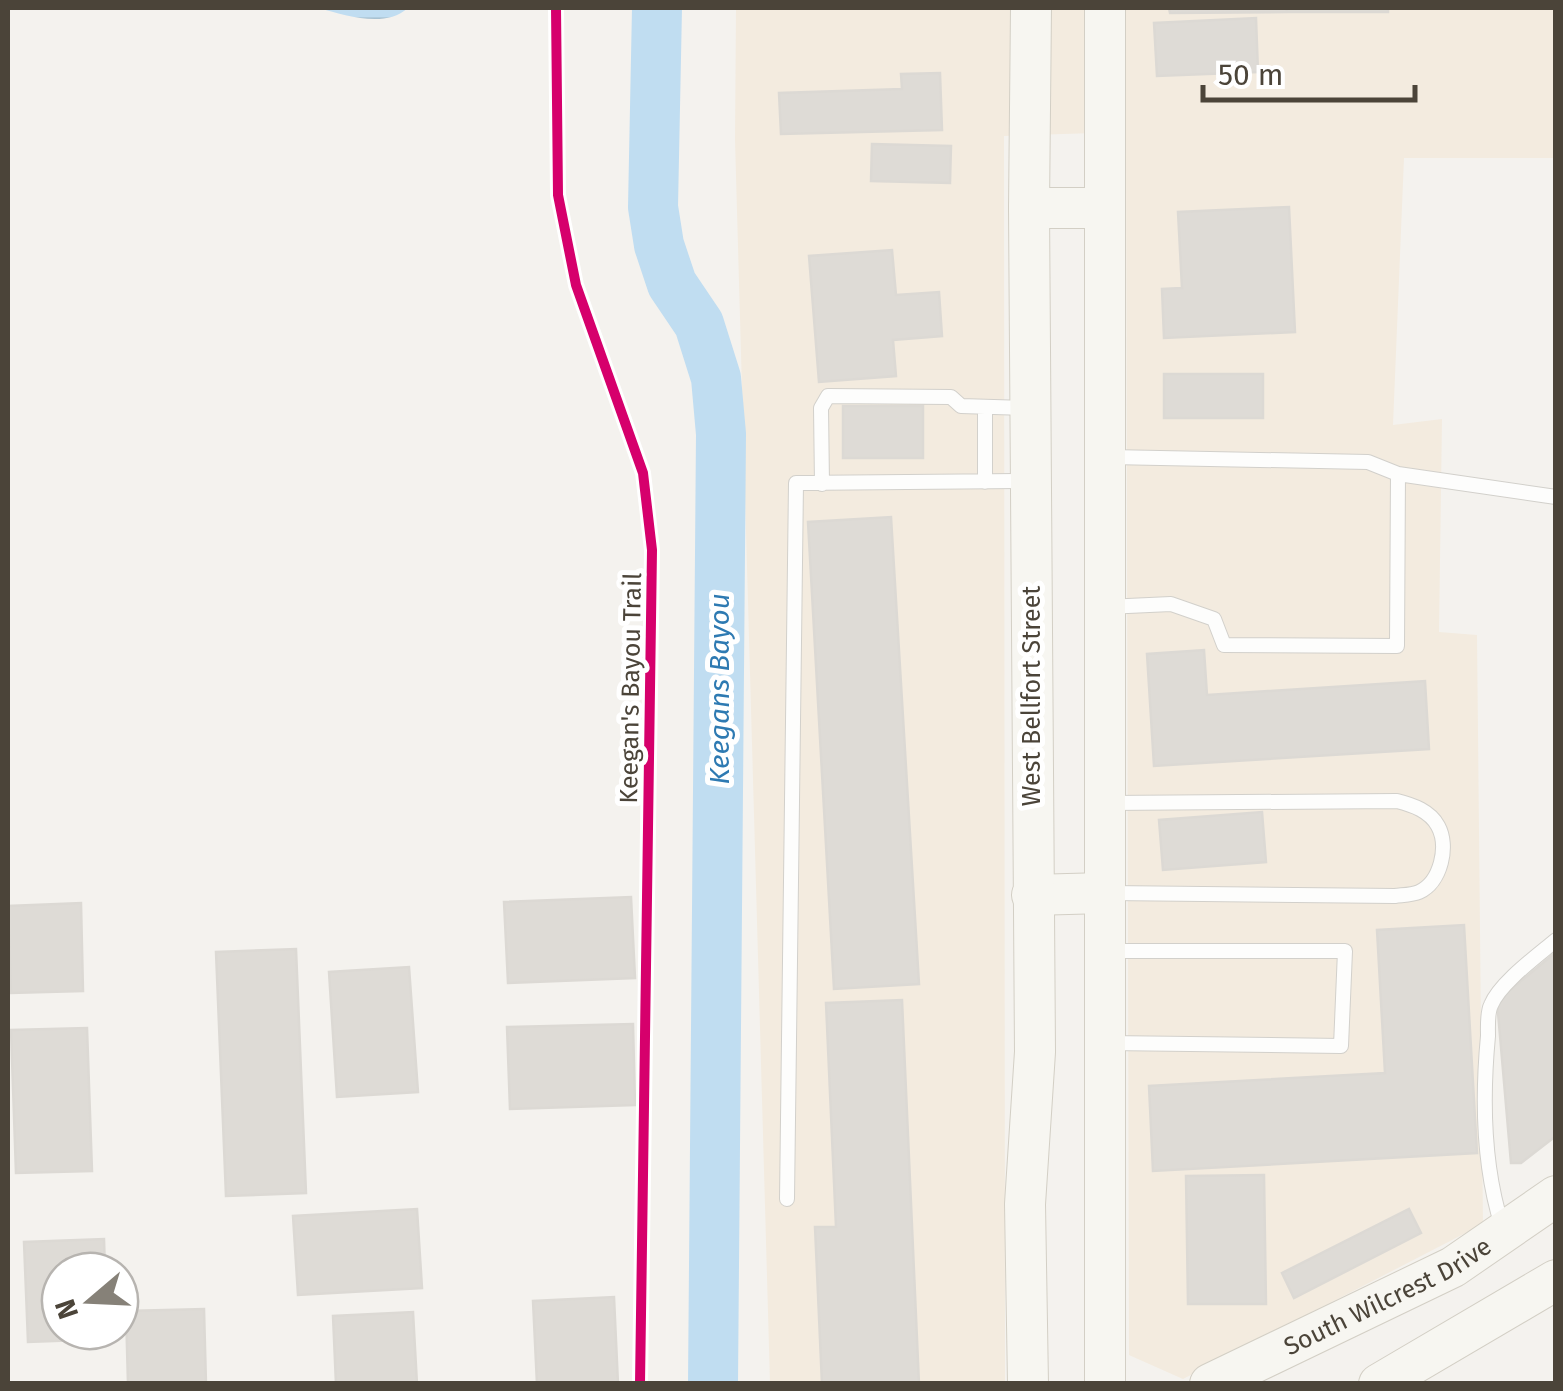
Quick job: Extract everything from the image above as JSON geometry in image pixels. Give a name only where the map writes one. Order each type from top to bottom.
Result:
[{"type":"main road","name":"West Bellfort Street","points":[[1028,1384],[1025,1204],[1035,1052],[1031,8]]},
{"type":"main road","points":[[1104,1384],[1105,8]]},
{"type":"main road","points":[[1029,208],[1105,208]]},
{"type":"main road","points":[[1032,895],[1104,894]]},
{"type":"main road","name":"South Wilcrest Drive","points":[[1210,1384],[1453,1267],[1553,1204]]},
{"type":"main road","points":[[1379,1384],[1556,1280]]},
{"type":"lane","points":[[822,484],[822,408],[828,396],[951,397],[961,406],[1030,408]]},
{"type":"lane","points":[[984,482],[986,407]]},
{"type":"lane","points":[[1106,457],[1368,462],[1398,474],[1556,497]]},
{"type":"lane","points":[[1104,608],[1171,604],[1214,618],[1224,645],[1397,646],[1398,474]]},
{"type":"lane","points":[[787,1199],[796,484],[1030,481]]},
{"type":"lane","points":[[1103,803],[1397,801],[1420,808],[1438,824],[1443,844],[1439,871],[1422,891],[1395,896],[1104,894]]},
{"type":"lane","points":[[1504,1232],[1493,1198],[1486,1144],[1485,1062],[1490,1006],[1556,940]]},
{"type":"lane","points":[[1104,951],[1345,951],[1341,1046],[1104,1043]]},
{"type":"shaded area","points":[[736,8],[1555,8],[1555,158],[1404,158],[1393,425],[1442,419],[1439,632],[1477,635],[1483,1224],[1183,1379],[1129,1355],[1126,132],[1004,136],[1005,1383],[770,1383],[735,140]]},
{"type":"water","points":[[318,8],[408,8],[376,19]]},
{"type":"building","points":[[1169,8],[1286,8],[1287,12],[1170,13]]},
{"type":"building","points":[[1286,8],[1388,8],[1388,12],[1287,12]]},
{"type":"building","points":[[1256,18],[1258,72],[1157,76],[1154,23]]},
{"type":"building","points":[[940,73],[942,130],[781,134],[779,93],[902,89],[901,74]]},
{"type":"building","points":[[872,144],[951,146],[950,183],[871,181]]},
{"type":"building","points":[[1289,207],[1295,332],[1164,338],[1162,289],[1182,288],[1178,212]]},
{"type":"building","points":[[892,250],[896,295],[939,292],[942,336],[893,340],[896,376],[819,382],[809,256]]},
{"type":"building","points":[[1164,374],[1263,374],[1263,418],[1164,418]]},
{"type":"building","points":[[843,406],[923,406],[923,458],[843,458]]},
{"type":"building","points":[[891,517],[919,984],[834,989],[808,522]]},
{"type":"building","points":[[1204,650],[1207,695],[1425,681],[1429,749],[1154,766],[1147,654]]},
{"type":"building","points":[[1262,812],[1266,862],[1163,870],[1159,820]]},
{"type":"building","points":[[631,897],[635,978],[508,983],[504,902]]},
{"type":"building","points":[[81,903],[83,991],[11,993],[8,906]]},
{"type":"building","points":[[1464,925],[1477,1153],[1153,1171],[1149,1086],[1385,1073],[1377,930]]},
{"type":"building","points":[[296,949],[306,1193],[226,1196],[216,952]]},
{"type":"building","points":[[1556,952],[1556,1136],[1521,1163],[1511,1163],[1497,1001]]},
{"type":"building","points":[[409,967],[418,1092],[337,1097],[329,972]]},
{"type":"building","points":[[902,1000],[919,1384],[822,1384],[815,1227],[836,1227],[826,1003]]},
{"type":"building","points":[[633,1024],[635,1105],[510,1109],[507,1027]]},
{"type":"building","points":[[87,1028],[92,1171],[16,1173],[11,1030]]},
{"type":"building","points":[[1264,1175],[1266,1304],[1188,1304],[1186,1176]]},
{"type":"building","points":[[417,1209],[422,1288],[298,1295],[293,1216]]},
{"type":"building","points":[[1409,1209],[1421,1233],[1294,1298],[1282,1273]]},
{"type":"building","points":[[104,1239],[104,1251],[40,1251],[40,1342],[28,1342],[24,1242]]},
{"type":"building","points":[[614,1297],[618,1384],[537,1384],[533,1301]]},
{"type":"building","points":[[204,1309],[206,1384],[128,1384],[127,1351],[140,1351],[140,1311]]},
{"type":"building","points":[[413,1312],[417,1384],[336,1384],[333,1316]]},
{"type":"waterway","name":"Keegans Bayou","points":[[657,8],[653,207],[659,245],[672,284],[699,324],[716,378],[721,434],[713,1384]]},
{"type":"cycle path","name":"Keegan's Bayou Trail","points":[[556,8],[558,195],[576,285],[643,473],[652,550],[640,1384]]}]
